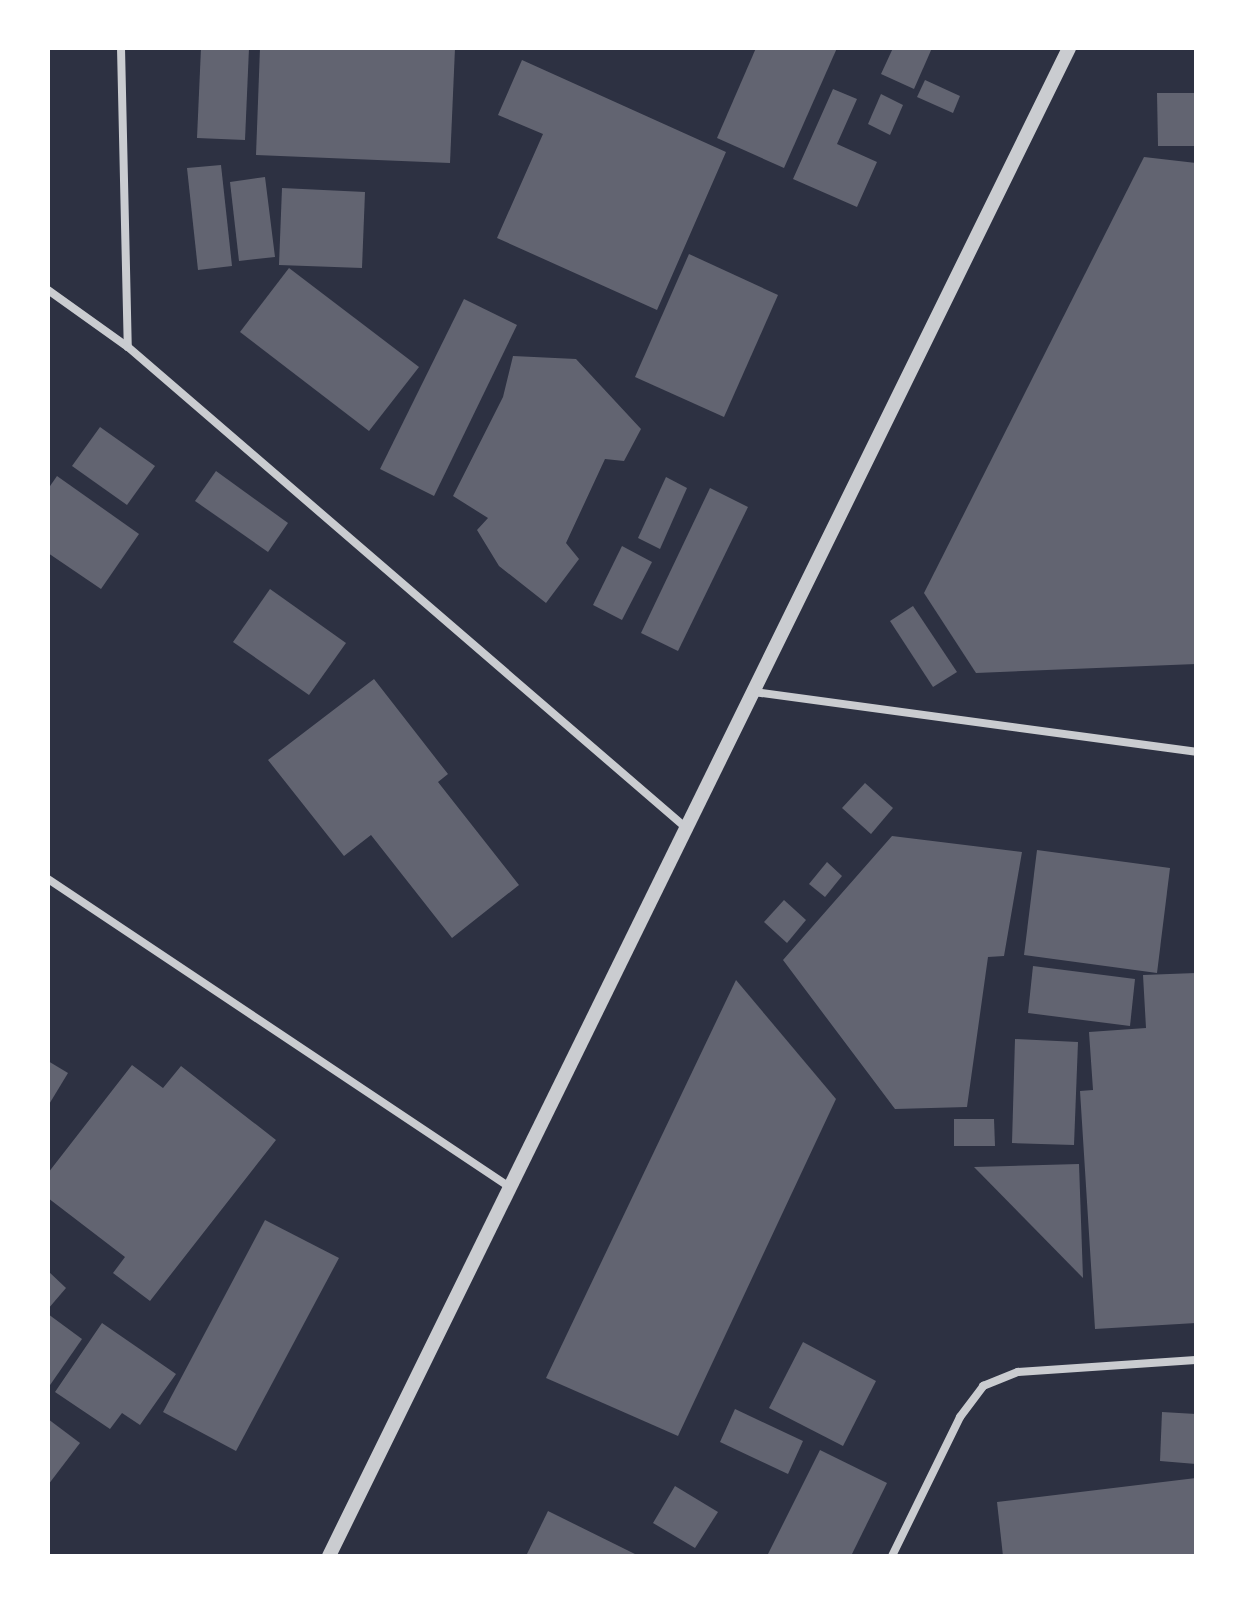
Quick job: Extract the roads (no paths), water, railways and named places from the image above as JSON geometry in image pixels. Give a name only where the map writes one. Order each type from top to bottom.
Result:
[{"type":"street","points":[[121,48],[128,347]]},
{"type":"street","points":[[329,1556],[1069,48]]},
{"type":"street","points":[[48,290],[128,347],[685,827]]},
{"type":"street","points":[[754,692],[1196,752]]},
{"type":"street","points":[[48,879],[508,1186]]},
{"type":"street","points":[[892,1556],[960,1417],[983,1386],[1018,1372],[1196,1360]]}]
